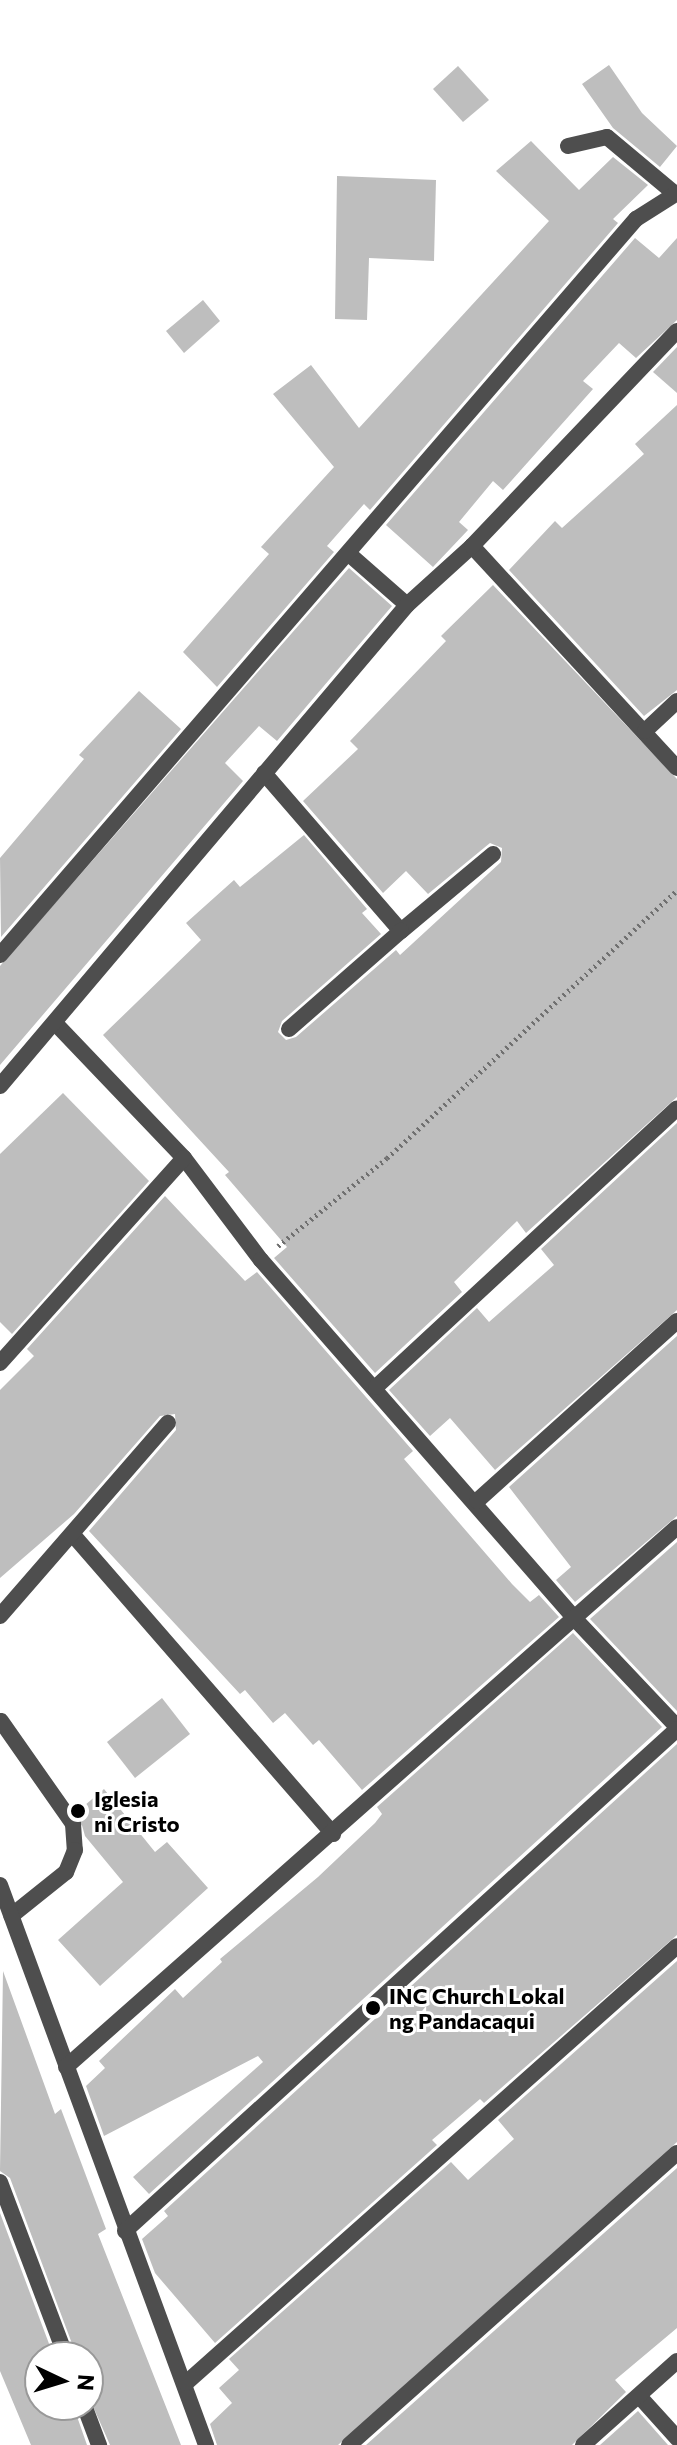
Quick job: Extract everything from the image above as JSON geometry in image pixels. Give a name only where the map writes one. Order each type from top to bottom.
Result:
[{"type":"street","points":[[0,955],[636,219],[676,193],[607,137],[568,146]]},
{"type":"street","points":[[0,1086],[407,605],[472,546],[677,331]]},
{"type":"street","points":[[472,546],[677,768]]},
{"type":"street","points":[[349,554],[407,605]]},
{"type":"street","points":[[645,731],[677,701]]},
{"type":"street","points":[[264,773],[401,931]]},
{"type":"street","points":[[289,1029],[493,854]]},
{"type":"street","points":[[55,1023],[184,1158],[261,1260],[477,1501],[575,1619],[677,1728],[125,2231]]},
{"type":"street","points":[[376,1387],[677,1108]]},
{"type":"street","points":[[0,1363],[184,1158]]},
{"type":"street","points":[[477,1501],[677,1321]]},
{"type":"street","points":[[0,1616],[74,1536],[168,1423]]},
{"type":"street","points":[[66,2067],[677,1527]]},
{"type":"street","points":[[74,1536],[333,1834]]},
{"type":"street","points":[[1,1721],[73,1824],[75,1850],[66,1872],[11,1916]]},
{"type":"street","points":[[0,1885],[125,2231],[186,2383],[206,2445]]},
{"type":"street","points":[[186,2383],[677,1946]]},
{"type":"street","points":[[349,2445],[677,2153]]},
{"type":"street","points":[[0,2182],[60,2341]]},
{"type":"street","points":[[583,2445],[677,2361]]},
{"type":"street","points":[[639,2396],[677,2438]]},
{"type":"street","points":[[90,2421],[99,2445]]},
{"type":"path","points":[[261,1260],[387,1158],[677,890]]},
{"type":"building","points":[[609,65],[642,113],[677,146],[660,167],[613,128],[582,84]]},
{"type":"building","points":[[458,66],[489,100],[463,122],[433,89]]},
{"type":"building","points":[[531,141],[579,190],[613,157],[648,185],[613,219],[618,223],[370,510],[364,504],[327,546],[334,552],[217,687],[183,652],[269,554],[261,547],[334,467],[273,394],[311,365],[359,428],[549,221],[496,171]]},
{"type":"building","points":[[337,176],[436,180],[434,261],[369,258],[367,320],[335,319]]},
{"type":"building","points":[[635,238],[659,258],[677,238],[677,320],[636,358],[619,343],[583,381],[593,389],[503,490],[493,481],[459,522],[468,530],[433,567],[386,525]]},
{"type":"building","points":[[203,300],[220,321],[184,353],[166,331]]},
{"type":"building","points":[[677,347],[677,393],[653,372]]},
{"type":"building","points":[[677,405],[677,690],[644,716],[509,570],[555,521],[562,528],[644,454],[635,444]]},
{"type":"building","points":[[349,568],[392,606],[277,741],[259,726],[225,763],[243,781],[0,1065],[0,966]]},
{"type":"building","points":[[493,585],[677,779],[677,1097],[526,1233],[517,1221],[454,1282],[462,1292],[375,1373],[274,1258],[287,1247],[225,1175],[229,1172],[103,1035],[201,940],[186,923],[234,880],[240,887],[304,835],[367,909],[362,913],[381,934],[282,1021],[278,1032],[286,1040],[296,1037],[396,950],[400,955],[501,862],[502,848],[490,843],[428,894],[406,871],[383,893],[303,801],[358,749],[350,741],[446,641],[441,636]]},
{"type":"building","points":[[139,691],[181,729],[1,937],[0,858],[84,759],[79,755]]},
{"type":"building","points":[[63,1093],[149,1181],[12,1334],[0,1322],[0,1154]]},
{"type":"building","points":[[677,1123],[677,1310],[495,1470],[450,1418],[430,1436],[389,1390],[477,1308],[489,1322],[554,1265],[541,1249]]},
{"type":"building","points":[[165,1196],[245,1281],[257,1272],[413,1451],[404,1459],[512,1584],[530,1602],[539,1595],[559,1617],[362,1790],[319,1740],[313,1745],[285,1713],[273,1723],[245,1690],[240,1694],[89,1531],[176,1430],[175,1414],[160,1416],[74,1514],[0,1578],[0,1390],[34,1356],[27,1349]]},
{"type":"building","points":[[677,1336],[677,1516],[575,1602],[556,1580],[571,1567],[509,1487]]},
{"type":"building","points":[[677,1542],[677,1711],[590,1619]]},
{"type":"building","points":[[573,1633],[662,1727],[149,2194],[133,2177],[263,2062],[258,2056],[104,2136],[86,2086],[105,2068],[99,2061],[175,1989],[183,1998],[222,1962],[220,1959],[318,1877],[375,1823],[382,1814],[377,1807]]},
{"type":"building","points":[[162,1698],[190,1734],[135,1778],[107,1742]]},
{"type":"building","points":[[677,1744],[677,1935],[484,2103],[480,2099],[432,2140],[437,2145],[215,2343],[155,2273],[142,2239],[168,2216],[164,2211]]},
{"type":"building","points":[[104,1789],[155,1852],[167,1842],[208,1888],[100,1986],[58,1940],[123,1882],[85,1836],[78,1811]]},
{"type":"building","points":[[677,1961],[677,2142],[338,2445],[217,2445],[210,2424],[232,2403],[219,2388],[239,2370],[229,2359],[451,2162],[468,2180],[514,2139],[498,2120]]},
{"type":"building","points":[[3,1971],[55,2114],[61,2109],[106,2229],[98,2234],[181,2445],[110,2445],[99,2421],[104,2421],[104,2341],[71,2341],[10,2178],[0,2171]]},
{"type":"building","points":[[677,2168],[677,2328],[615,2380],[626,2392],[572,2445],[366,2445]]},
{"type":"building","points":[[0,2213],[48,2341],[24,2341],[24,2421],[79,2421],[87,2445],[31,2445],[0,2371]]},
{"type":"building","points":[[638,2411],[668,2445],[600,2445]]},
{"type":"place","name":"Iglesia ni Cristo","points":[[78,1811]]},
{"type":"place","name":"INC Church Lokal ng Pandacaqui","points":[[373,2008]]}]
